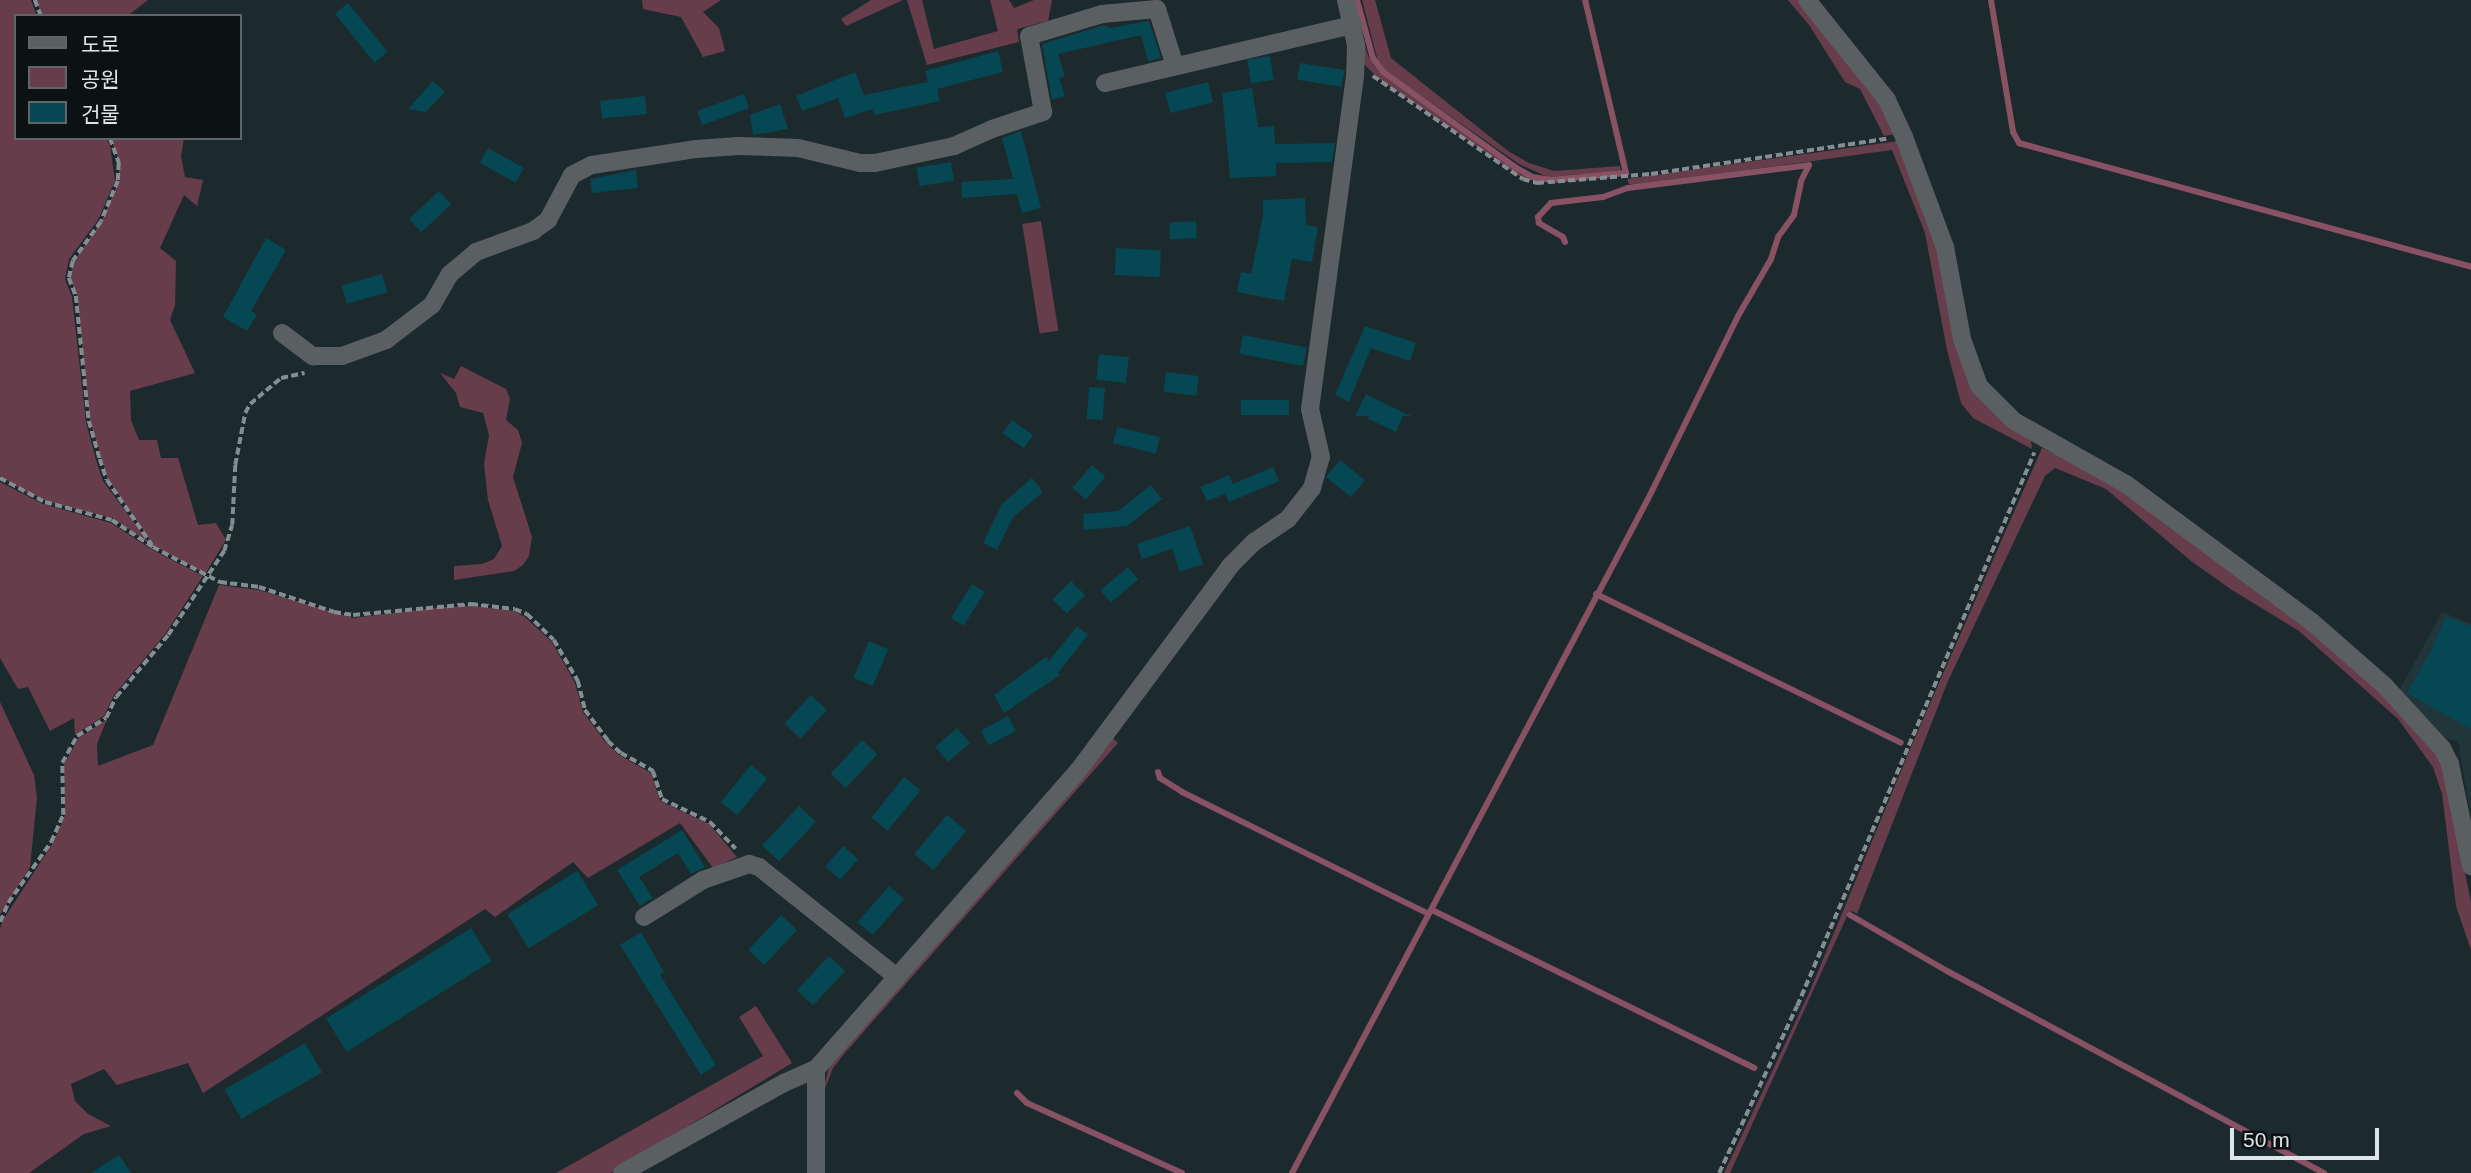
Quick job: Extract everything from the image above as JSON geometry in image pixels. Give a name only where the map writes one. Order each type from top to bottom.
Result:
[{"type":"street","points":[[622,1173],[784,1083],[816,1069],[1078,771],[1230,566],[1254,542],[1288,519],[1312,488],[1321,457],[1310,409],[1336,230],[1356,60],[1353,25],[1346,0]]},
{"type":"street","points":[[1807,0],[1887,100],[1904,136],[1945,247],[1968,363],[1979,386],[1994,404],[2041,438],[2126,484],[2312,622],[2385,685],[2442,748],[2451,764],[2471,866]]},
{"type":"street","points":[[282,333],[313,356],[342,356],[363,350],[411,324],[432,305],[450,274],[476,252],[533,231],[548,220],[572,175],[592,165],[697,149],[738,146],[798,148],[860,163],[875,163],[954,146],[992,129],[1043,112],[1029,36],[1102,14],[1157,9],[1175,66]]},
{"type":"street","points":[[1105,83],[1353,25]]},
{"type":"street","points":[[645,917],[703,880],[749,864],[759,867],[897,978]]},
{"type":"street","points":[[816,1069],[816,1173]]},
{"type":"path","points":[[1356,60],[1377,80],[1523,179],[1537,183],[1651,174],[1904,136]]},
{"type":"path","points":[[111,140],[118,163],[118,181],[101,222],[73,261],[69,278],[76,296],[89,421],[100,459],[107,480],[153,547]]},
{"type":"path","points":[[0,922],[8,904],[51,842],[63,815],[62,763],[77,736],[106,718],[116,697],[168,635],[224,551],[232,525],[235,465],[245,414],[272,384],[281,378],[310,372],[313,356]]},
{"type":"path","points":[[1718,1173],[1797,1006],[2041,438]]},
{"type":"path","points":[[0,478],[44,502],[112,520],[153,547],[206,576],[237,586],[259,587],[354,615],[471,604],[515,609],[527,614],[554,640],[578,681],[585,710],[608,741],[621,753],[653,771],[662,799],[710,822],[749,864]]},
{"type":"shaded area","points":[[2442,612],[2471,624],[2471,816],[2458,741],[2447,739],[2399,691]]},
{"type":"green space","points":[[0,0],[31,0],[36,14],[14,14],[14,140],[107,140],[110,146],[115,181],[98,220],[69,259],[65,279],[72,297],[86,422],[96,460],[103,481],[150,544],[113,518],[59,505],[25,492],[0,476]]},
{"type":"green space","points":[[36,0],[148,0],[130,14],[41,14]]},
{"type":"green space","points":[[642,0],[721,0],[703,12],[719,28],[725,51],[703,57],[681,17],[643,9]]},
{"type":"green space","points":[[871,0],[903,0],[846,26],[841,19]]},
{"type":"green space","points":[[907,0],[922,0],[934,49],[998,31],[990,0],[1009,0],[1014,8],[1034,0],[1052,0],[1048,21],[1017,29],[1019,42],[927,65]]},
{"type":"green space","points":[[1353,0],[1368,56],[1382,75],[1519,173],[1531,179],[1549,182],[1523,179],[1378,78],[1361,61]]},
{"type":"green space","points":[[1362,0],[1375,0],[1391,58],[1508,151],[1529,163],[1554,171],[1620,166],[1621,171],[1548,177],[1519,164],[1384,70],[1378,61]]},
{"type":"green space","points":[[1788,0],[1800,0],[1876,97],[1895,134],[1884,136],[1860,89],[1845,82],[1809,25]]},
{"type":"green space","points":[[112,140],[184,140],[181,156],[185,177],[203,180],[197,206],[184,195],[160,248],[176,261],[175,305],[170,320],[195,373],[130,391],[131,420],[139,440],[157,440],[161,458],[178,458],[198,525],[216,523],[226,540],[205,574],[153,545],[108,479],[90,421],[77,296],[70,278],[74,261],[101,222],[119,181],[119,162]]},
{"type":"green space","points":[[1898,141],[1940,248],[1959,353],[2031,440],[2032,449],[1973,418],[1961,403],[1947,350],[1925,233],[1892,150],[1638,185],[1629,184],[1627,179]]},
{"type":"green space","points":[[1041,221],[1058,331],[1040,334],[1022,224]]},
{"type":"green space","points":[[461,366],[506,389],[510,399],[506,420],[518,430],[522,443],[513,477],[532,537],[529,556],[523,565],[514,571],[454,580],[454,566],[482,564],[494,559],[502,546],[488,500],[484,464],[489,435],[483,413],[460,407],[456,393],[440,373],[454,379]]},
{"type":"green space","points":[[2042,448],[2109,480],[2300,619],[2393,701],[2438,755],[2445,776],[2471,902],[2471,950],[2456,906],[2442,794],[2433,767],[2398,719],[2299,631],[2191,561],[2106,489],[2055,468],[2045,476],[1948,681],[1857,914],[1852,911],[1848,914],[1730,1173],[1724,1173],[1809,993],[1911,747]]},
{"type":"green space","points":[[0,482],[43,504],[111,523],[151,549],[203,576],[166,633],[114,695],[104,716],[75,735],[74,718],[50,731],[28,687],[18,689],[0,658]]},
{"type":"green space","points":[[219,585],[259,590],[353,618],[441,607],[471,606],[514,611],[525,617],[552,642],[575,683],[583,712],[606,743],[619,755],[651,773],[660,801],[709,824],[737,857],[713,868],[680,823],[588,878],[573,862],[495,917],[485,909],[203,1093],[188,1063],[117,1085],[104,1069],[71,1084],[75,1101],[88,1114],[111,1126],[84,1134],[29,1173],[0,1173],[0,928],[53,843],[65,816],[64,764],[79,738],[107,719],[97,744],[98,766],[153,745]]},
{"type":"green space","points":[[0,702],[34,775],[37,798],[30,867],[0,915]]},
{"type":"green space","points":[[1112,737],[1118,743],[844,1054],[833,1068],[821,1099],[830,1063]]},
{"type":"green space","points":[[756,1006],[792,1063],[610,1173],[556,1173],[763,1056],[739,1017]]},
{"type":"building","points":[[348,3],[388,52],[374,63],[335,14]]},
{"type":"building","points":[[1149,21],[1161,58],[1148,61],[1141,35],[1058,54],[1065,76],[1059,78],[1065,96],[1052,100],[1042,44],[1104,25],[1110,28]]},
{"type":"building","points":[[998,51],[1003,72],[937,89],[940,101],[874,115],[873,109],[845,118],[838,98],[802,111],[796,96],[855,72],[864,95],[928,82],[925,71]]},
{"type":"building","points":[[1270,56],[1274,80],[1251,83],[1247,60]]},
{"type":"building","points":[[1300,63],[1344,70],[1342,87],[1297,80]]},
{"type":"building","points":[[433,81],[445,92],[426,112],[408,109]]},
{"type":"building","points":[[1208,82],[1213,102],[1170,113],[1165,93]]},
{"type":"building","points":[[1252,88],[1258,127],[1274,126],[1275,144],[1285,144],[1286,147],[1286,144],[1335,143],[1332,162],[1276,163],[1276,176],[1230,178],[1222,93]]},
{"type":"building","points":[[744,94],[749,108],[702,125],[697,111]]},
{"type":"building","points":[[645,96],[647,114],[602,119],[600,101]]},
{"type":"building","points":[[780,104],[788,129],[753,135],[750,115]]},
{"type":"building","points":[[1021,131],[1041,208],[1022,213],[1017,194],[962,198],[961,182],[1013,179],[1002,138]]},
{"type":"building","points":[[488,148],[524,168],[516,183],[480,163]]},
{"type":"building","points":[[951,162],[954,181],[919,186],[916,167]]},
{"type":"building","points":[[636,170],[638,188],[592,193],[590,179]]},
{"type":"building","points":[[439,191],[451,204],[421,232],[409,219]]},
{"type":"building","points":[[1305,198],[1306,225],[1318,227],[1312,262],[1292,259],[1284,301],[1237,292],[1241,272],[1251,274],[1263,216],[1263,200]]},
{"type":"building","points":[[1196,221],[1197,238],[1170,239],[1169,222]]},
{"type":"building","points":[[266,238],[286,250],[251,311],[257,315],[247,331],[223,317]]},
{"type":"building","points":[[1116,248],[1161,250],[1160,277],[1115,275]]},
{"type":"building","points":[[382,274],[387,292],[347,304],[342,286]]},
{"type":"building","points":[[1365,326],[1416,343],[1410,361],[1371,348],[1349,402],[1335,395]]},
{"type":"building","points":[[1243,335],[1307,347],[1303,366],[1239,354]]},
{"type":"building","points":[[1099,354],[1129,357],[1126,383],[1096,380]]},
{"type":"building","points":[[1166,372],[1199,376],[1196,396],[1164,392]]},
{"type":"building","points":[[1089,387],[1105,388],[1103,420],[1087,419]]},
{"type":"building","points":[[1366,394],[1411,416],[1403,416],[1396,432],[1366,418],[1371,416],[1355,416]]},
{"type":"building","points":[[1241,400],[1289,400],[1289,415],[1241,415]]},
{"type":"building","points":[[1012,420],[1033,435],[1024,448],[1003,433]]},
{"type":"building","points":[[1117,427],[1160,437],[1156,453],[1113,444]]},
{"type":"building","points":[[1340,460],[1365,480],[1351,497],[1326,477]]},
{"type":"building","points":[[1092,465],[1106,477],[1086,499],[1072,488]]},
{"type":"building","points":[[1273,467],[1279,481],[1229,502],[1225,494],[1207,501],[1200,487],[1229,475],[1233,484]]},
{"type":"building","points":[[1032,478],[1043,492],[1013,517],[997,550],[983,543],[1002,504]]},
{"type":"building","points":[[1151,485],[1162,499],[1127,526],[1084,530],[1083,514],[1118,511]]},
{"type":"building","points":[[1190,526],[1203,564],[1180,572],[1172,549],[1142,559],[1137,544]]},
{"type":"building","points":[[1128,567],[1138,579],[1111,602],[1100,590]]},
{"type":"building","points":[[1071,581],[1085,595],[1067,614],[1053,599]]},
{"type":"building","points":[[972,584],[985,592],[964,626],[951,618]]},
{"type":"building","points":[[2446,616],[2471,626],[2471,729],[2407,693],[2432,649]]},
{"type":"building","points":[[1077,626],[1088,635],[1058,673],[1060,675],[1004,713],[994,695],[1046,657],[1049,661]]},
{"type":"building","points":[[869,641],[888,649],[873,686],[853,678]]},
{"type":"building","points":[[811,695],[827,710],[800,739],[784,724]]},
{"type":"building","points":[[1008,716],[1016,731],[989,746],[981,731]]},
{"type":"building","points":[[957,728],[970,743],[948,762],[935,747]]},
{"type":"building","points":[[862,740],[877,754],[846,788],[831,774]]},
{"type":"building","points":[[751,765],[767,778],[737,816],[721,802]]},
{"type":"building","points":[[904,777],[920,790],[888,831],[871,817]]},
{"type":"building","points":[[799,806],[816,822],[779,861],[762,845]]},
{"type":"building","points":[[947,815],[966,831],[933,870],[914,854]]},
{"type":"building","points":[[682,830],[705,867],[691,874],[678,853],[639,877],[653,898],[640,906],[617,870]]},
{"type":"building","points":[[843,846],[858,859],[840,879],[825,866]]},
{"type":"building","points":[[577,871],[598,905],[529,948],[507,914]]},
{"type":"building","points":[[889,886],[904,899],[873,935],[858,922]]},
{"type":"building","points":[[781,915],[797,930],[764,965],[748,950]]},
{"type":"building","points":[[471,928],[492,961],[347,1052],[326,1019]]},
{"type":"building","points":[[641,932],[664,972],[660,975],[716,1065],[701,1075],[620,945]]},
{"type":"building","points":[[829,956],[845,971],[813,1005],[797,990]]},
{"type":"building","points":[[305,1043],[322,1072],[241,1119],[224,1090]]},
{"type":"building","points":[[119,1155],[131,1173],[91,1173]]},
{"type":"waterway","points":[[1357,0],[1373,58],[1383,72],[1515,167],[1532,177],[1550,180],[1626,173],[1585,0]]},
{"type":"waterway","points":[[1991,0],[2013,132],[2019,143],[2471,267]]},
{"type":"waterway","points":[[1565,242],[1563,237],[1539,223],[1538,217],[1551,203],[1603,197],[1628,188],[1809,165]]},
{"type":"waterway","points":[[1292,1173],[1648,499],[1738,316],[1771,259],[1778,237],[1794,215],[1801,181],[1809,165]]},
{"type":"waterway","points":[[1596,594],[1901,743]]},
{"type":"waterway","points":[[1158,772],[1160,778],[1182,792],[1429,914]]},
{"type":"waterway","points":[[1432,910],[1754,1068]]},
{"type":"waterway","points":[[1850,915],[1947,971],[2324,1173]]},
{"type":"waterway","points":[[1017,1093],[1027,1103],[1182,1173]]}]
